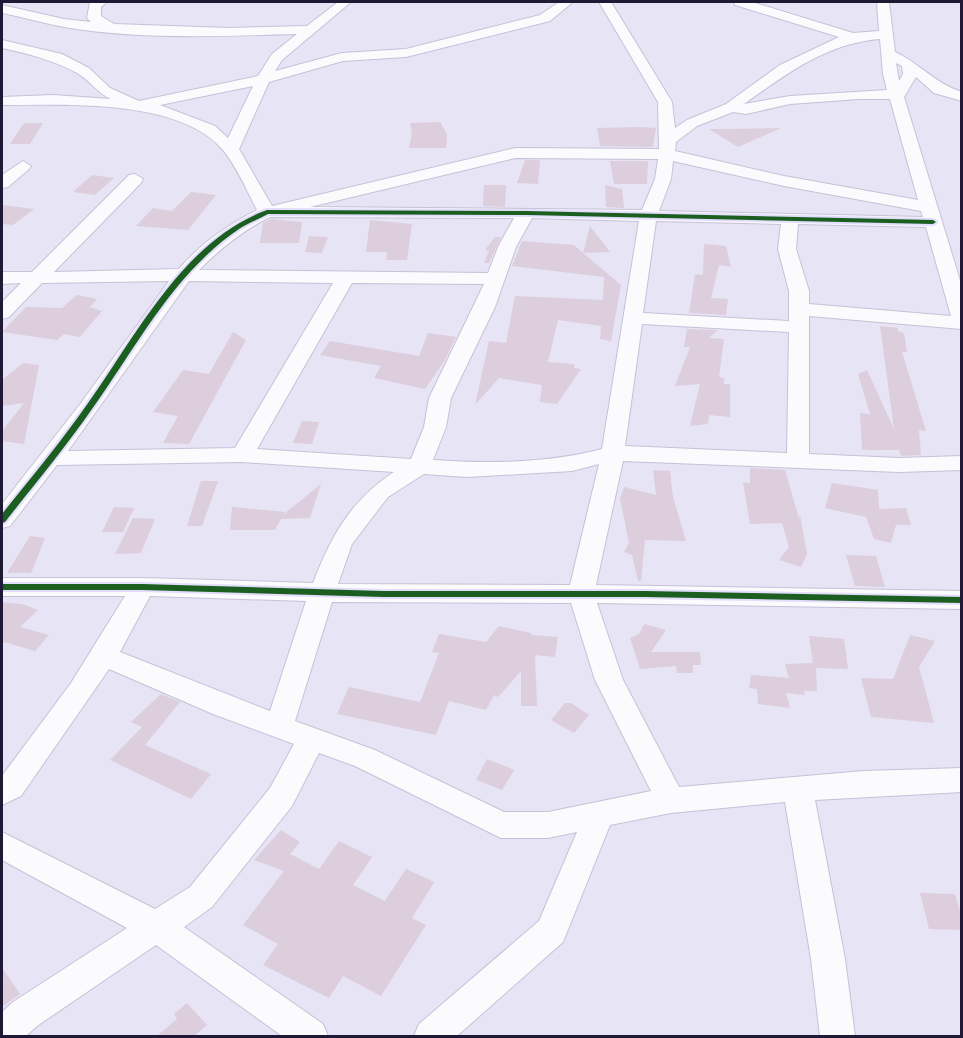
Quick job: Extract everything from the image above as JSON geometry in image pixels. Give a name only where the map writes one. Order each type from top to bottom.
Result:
[{"type":"street","points":[[101,2],[95,5],[94,18],[111,28]]},
{"type":"street","points":[[231,149],[263,79],[277,57],[345,2]]},
{"type":"street","points":[[2,44],[57,57],[66,64],[84,71],[105,90],[137,106],[263,79],[342,57],[406,53],[545,18],[567,2]]},
{"type":"street","points":[[605,2],[665,102],[667,147],[663,179],[648,216],[614,453],[581,594],[609,681],[671,800]]},
{"type":"street","points":[[740,2],[852,37]]},
{"type":"street","points":[[633,318],[799,318],[962,322],[896,94],[888,54],[883,2]]},
{"type":"street","points":[[2,9],[64,22],[111,28],[229,32],[312,30]]},
{"type":"street","points":[[11,26],[39,16]]},
{"type":"street","points":[[667,147],[692,123],[731,107],[785,68],[852,37],[886,34]]},
{"type":"street","points":[[888,54],[909,64],[939,90],[962,97]]},
{"type":"street","points":[[731,107],[747,109],[790,100],[901,93],[908,81],[909,64]]},
{"type":"street","points":[[2,101],[53,99],[153,108],[210,129],[231,149],[267,212]]},
{"type":"street","points":[[2,520],[87,410],[182,275],[248,219],[267,212],[515,153],[667,147],[784,181],[931,215]]},
{"type":"street","points":[[2,183],[23,166]]},
{"type":"street","points":[[2,313],[135,179]]},
{"type":"street","points":[[267,212],[525,213],[790,219],[931,215]]},
{"type":"street","points":[[279,728],[321,593],[341,542],[380,492],[419,467],[435,427],[440,398],[495,279],[507,247],[525,213]]},
{"type":"street","points":[[790,219],[787,249],[799,291],[798,459]]},
{"type":"street","points":[[2,278],[182,275],[495,279]]},
{"type":"street","points":[[242,455],[345,278]]},
{"type":"street","points":[[50,458],[242,455],[467,470],[572,464],[614,453],[899,465],[962,463]]},
{"type":"street","points":[[2,587],[142,587],[321,593],[581,594],[962,600]]},
{"type":"street","points":[[2,793],[10,787],[59,722],[105,656],[120,632],[142,587]]},
{"type":"street","points":[[105,656],[279,728],[365,758],[501,825],[548,825],[671,800],[798,789],[962,780]]},
{"type":"street","points":[[2,1035],[25,1014],[201,897],[281,797],[311,740]]},
{"type":"street","points":[[798,789],[828,959],[838,1036]]},
{"type":"street","points":[[431,1036],[550,931],[600,813]]},
{"type":"street","points":[[2,845],[157,927],[311,1036]]},
{"type":"building","points":[[440,122],[447,134],[446,148],[409,148],[412,133],[410,123]]},
{"type":"building","points":[[24,123],[43,123],[30,144],[10,144]]},
{"type":"building","points":[[597,128],[656,128],[653,147],[600,146]]},
{"type":"building","points":[[781,128],[738,147],[709,129],[735,129]]},
{"type":"building","points":[[525,160],[540,160],[538,184],[517,183]]},
{"type":"building","points":[[610,161],[648,161],[647,184],[614,184]]},
{"type":"building","points":[[92,175],[114,178],[95,195],[73,192]]},
{"type":"building","points":[[484,185],[506,185],[505,207],[483,206]]},
{"type":"building","points":[[605,185],[622,189],[624,208],[606,207]]},
{"type":"building","points":[[191,192],[216,195],[188,230],[136,226],[153,208],[172,211]]},
{"type":"building","points":[[2,205],[34,209],[13,225],[2,224]]},
{"type":"building","points":[[271,219],[302,222],[299,243],[260,243],[263,223]]},
{"type":"building","points":[[370,220],[412,224],[407,260],[386,260],[387,252],[366,252]]},
{"type":"building","points":[[590,226],[610,252],[583,253]]},
{"type":"building","points":[[309,236],[328,237],[322,253],[305,252]]},
{"type":"building","points":[[495,237],[501,237],[489,263],[484,263],[489,251],[485,250]]},
{"type":"building","points":[[522,241],[574,245],[621,285],[611,341],[600,339],[601,326],[558,320],[548,362],[574,364],[574,368],[581,369],[557,404],[540,402],[542,385],[499,378],[475,405],[489,341],[506,343],[515,296],[603,300],[604,277],[512,266]]},
{"type":"building","points":[[704,244],[726,246],[731,267],[719,265],[711,298],[728,299],[726,315],[689,313],[695,274],[703,275]]},
{"type":"building","points":[[77,295],[97,299],[90,307],[102,311],[80,337],[64,334],[57,340],[2,332],[26,307],[62,308]]},
{"type":"building","points":[[880,326],[898,328],[898,331],[904,333],[907,352],[902,352],[926,431],[919,430],[921,455],[901,456],[899,450],[862,450],[860,413],[870,414],[858,374],[867,370],[894,429]]},
{"type":"building","points":[[687,329],[718,330],[709,338],[724,339],[719,377],[724,378],[724,384],[730,384],[730,417],[709,415],[708,424],[690,426],[700,384],[675,386],[690,347],[684,347]]},
{"type":"building","points":[[233,332],[246,340],[189,444],[163,443],[178,416],[153,412],[183,370],[209,374]]},
{"type":"building","points":[[428,333],[456,337],[445,360],[425,389],[374,378],[381,366],[320,355],[330,341],[419,356]]},
{"type":"building","points":[[23,363],[39,365],[24,444],[2,441],[2,431],[24,403],[2,406],[2,380]]},
{"type":"building","points":[[302,421],[319,422],[312,444],[293,443]]},
{"type":"building","points":[[750,468],[785,470],[799,519],[800,515],[807,554],[801,567],[779,560],[789,547],[782,523],[750,524],[743,482],[750,483]]},
{"type":"building","points":[[653,470],[670,471],[673,497],[686,541],[645,540],[641,581],[638,581],[632,555],[624,552],[629,543],[620,498],[624,487],[656,495]]},
{"type":"building","points":[[201,481],[218,481],[202,526],[187,526]]},
{"type":"building","points":[[832,483],[878,490],[879,509],[906,508],[911,525],[896,525],[891,543],[874,539],[866,517],[825,508]]},
{"type":"building","points":[[321,484],[310,518],[281,519],[275,530],[230,530],[232,507],[285,512],[284,514]]},
{"type":"building","points":[[114,507],[134,508],[123,532],[102,532]]},
{"type":"building","points":[[133,518],[155,519],[141,553],[115,554]]},
{"type":"building","points":[[30,536],[45,538],[31,573],[7,573]]},
{"type":"building","points":[[846,555],[876,556],[885,587],[855,586]]},
{"type":"building","points":[[2,602],[22,604],[38,610],[20,627],[49,635],[35,651],[4,642],[2,645]]},
{"type":"building","points":[[644,624],[666,630],[651,652],[700,652],[701,665],[693,665],[693,673],[677,673],[676,666],[640,669],[630,638],[639,634]]},
{"type":"building","points":[[499,626],[531,633],[531,635],[558,637],[555,657],[535,655],[537,706],[521,706],[521,671],[498,697],[494,695],[486,710],[449,701],[436,735],[337,714],[349,687],[420,702],[439,653],[432,652],[439,634],[486,642]]},
{"type":"building","points":[[910,635],[935,641],[919,667],[934,723],[871,717],[861,678],[893,679]]},
{"type":"building","points":[[809,636],[844,639],[848,669],[816,668],[817,691],[804,691],[805,695],[786,693],[790,708],[758,704],[757,689],[749,688],[751,675],[789,678],[785,664],[813,663]]},
{"type":"building","points":[[161,694],[180,702],[145,745],[211,774],[191,799],[110,760],[142,727],[131,722]]},
{"type":"building","points":[[565,703],[571,703],[589,715],[574,733],[551,720]]},
{"type":"building","points":[[487,759],[514,770],[502,790],[476,780]]},
{"type":"building","points":[[281,830],[300,842],[290,854],[319,869],[339,841],[372,857],[353,885],[385,901],[406,869],[434,882],[412,918],[426,925],[381,996],[343,976],[329,998],[263,965],[278,944],[243,925],[284,871],[254,860]]},
{"type":"building","points":[[920,893],[955,894],[962,918],[962,930],[929,929]]},
{"type":"building","points":[[2,968],[20,994],[2,1007]]},
{"type":"building","points":[[187,1003],[207,1025],[194,1036],[157,1036],[177,1019],[174,1014]]},
{"type":"cycle path","points":[[2,520],[89,408],[145,325],[189,269],[213,245],[239,226],[267,212],[526,213],[933,222]]},
{"type":"cycle path","points":[[2,587],[142,587],[383,594],[645,594],[962,600]]}]
